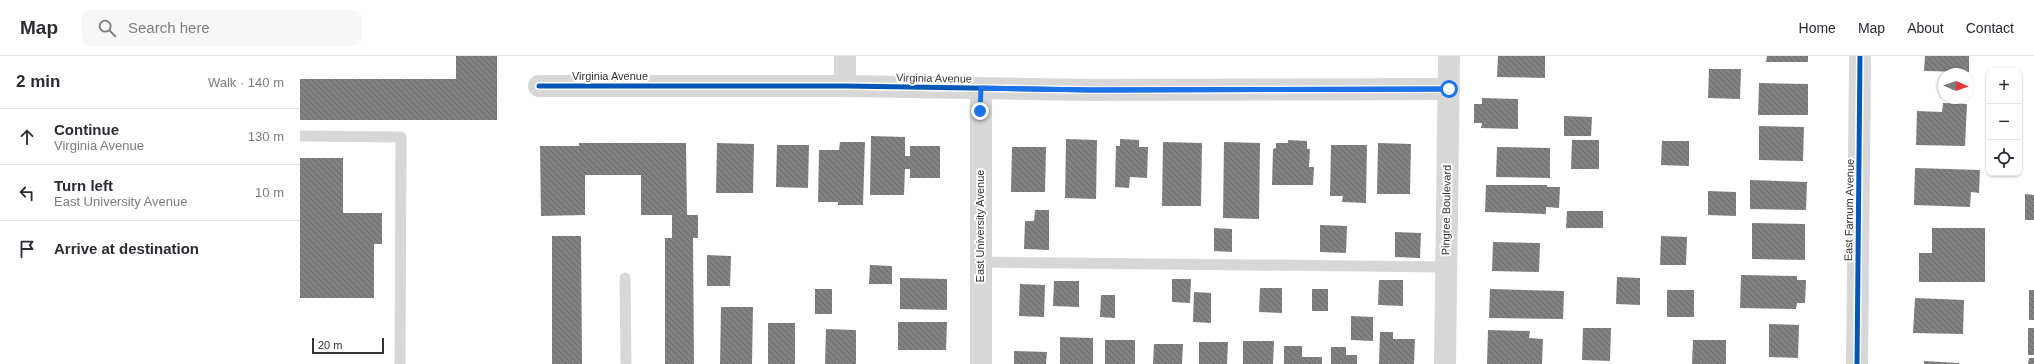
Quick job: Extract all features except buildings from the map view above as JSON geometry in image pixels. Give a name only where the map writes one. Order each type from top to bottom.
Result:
[{"type":"street","points":[[844,86],[845,56]]},
{"type":"street","name":"Pingree Boulevard","points":[[1444,364],[1449,56]]},
{"type":"street","name":"East Farnum Avenue","points":[[1857,364],[1860,56]]},
{"type":"street","name":"Virginia Avenue","points":[[539,86],[844,86],[1092,90],[1449,89]]},
{"type":"street","name":"East University Avenue","points":[[981,88],[981,364]]},
{"type":"lane","points":[[300,136],[401,137],[400,364]]},
{"type":"lane","points":[[980,262],[1445,267]]},
{"type":"lane","points":[[625,278],[626,364]]},
{"type":"cycle path","points":[[1857,364],[1860,56]]},
{"type":"cycle path","points":[[539,86],[845,86],[1092,90],[1449,89]]},
{"type":"route","points":[[980,111],[981,88],[1092,90],[1449,89]]}]
